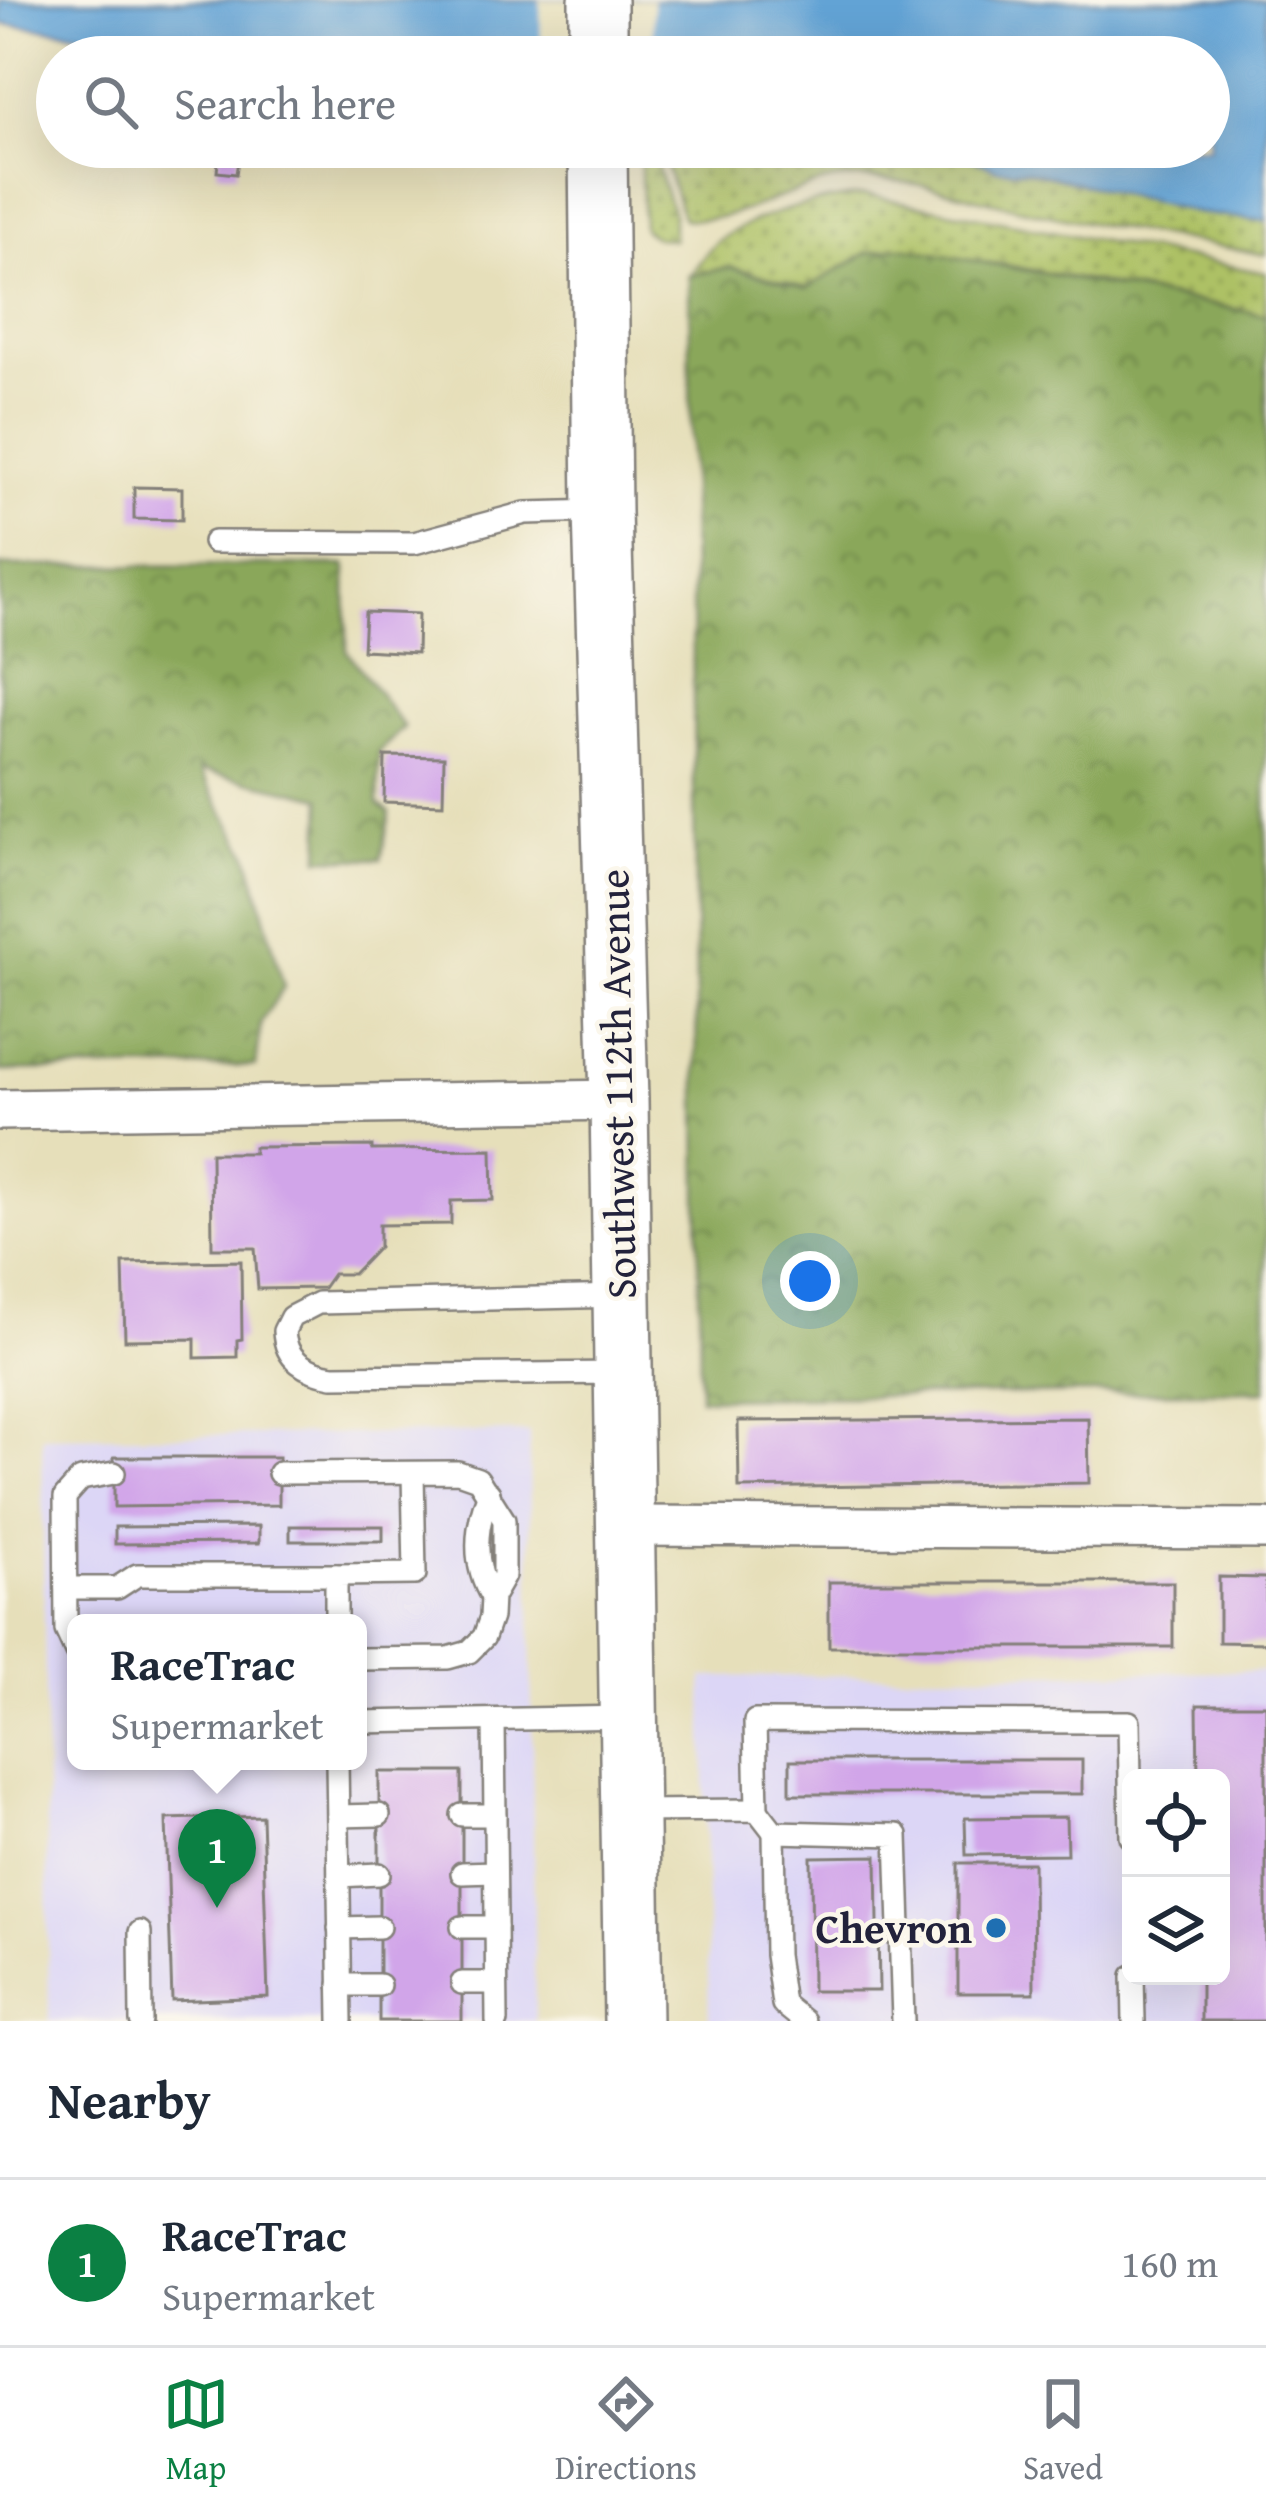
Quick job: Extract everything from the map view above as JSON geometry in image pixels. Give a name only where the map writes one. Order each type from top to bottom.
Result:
[{"type":"main road","points":[[598,0],[598,36]]},
{"type":"main road","name":"Southwest 112th Avenue","points":[[598,168],[633,2021]]},
{"type":"street","points":[[0,1110],[619,1100]]},
{"type":"street","points":[[626,1526],[1266,1529]]},
{"type":"lane","points":[[214,542],[414,543],[525,513],[602,511]]},
{"type":"lane","points":[[622,1296],[318,1303],[291,1317],[284,1340],[290,1355],[305,1368],[333,1376],[624,1373]]},
{"type":"lane","points":[[279,1473],[458,1472],[478,1479],[489,1493],[478,1520],[479,1577],[492,1597],[484,1637],[469,1652],[448,1658],[367,1659]]},
{"type":"lane","points":[[67,1632],[65,1497],[81,1479],[114,1473]]},
{"type":"lane","points":[[66,1588],[116,1588],[137,1575],[415,1574],[413,1473]]},
{"type":"lane","points":[[336,1575],[336,1614]]},
{"type":"lane","points":[[367,1722],[628,1717]]},
{"type":"lane","points":[[494,1720],[497,2021]]},
{"type":"lane","points":[[804,2021],[783,2004],[776,1955],[774,1832],[758,1810],[755,1721],[1129,1722],[1130,1769]]},
{"type":"lane","points":[[338,1770],[341,2021]]},
{"type":"lane","points":[[632,1811],[758,1810]]},
{"type":"lane","points":[[338,1816],[379,1815]]},
{"type":"lane","points":[[462,1815],[495,1815]]},
{"type":"lane","points":[[774,1832],[897,1835],[903,2021]]},
{"type":"lane","points":[[462,1873],[495,1873]]},
{"type":"lane","points":[[339,1876],[379,1874]]},
{"type":"lane","points":[[462,1927],[496,1927]]},
{"type":"lane","points":[[339,1928],[379,1928]]},
{"type":"lane","points":[[140,1932],[141,2021]]},
{"type":"lane","points":[[462,1983],[496,1983]]},
{"type":"lane","points":[[340,1985],[379,1985]]},
{"type":"lane","points":[[1133,1985],[1134,2021]]},
{"type":"shaded area","points":[[529,1432],[535,2021],[49,2021],[42,1437]]},
{"type":"shaded area","points":[[1266,1671],[1266,2021],[709,2021],[703,1677]]},
{"type":"green space","points":[[641,168],[658,168],[673,214],[673,239],[657,238],[643,229]]},
{"type":"green space","points":[[667,168],[995,168],[1027,170],[1197,213],[1266,221],[1266,255],[882,179],[837,180],[728,215],[683,219]]},
{"type":"green space","points":[[867,195],[1266,273],[1266,315],[1000,264],[867,253],[807,288],[730,267],[689,276],[716,243],[754,222],[810,203]]},
{"type":"green space","points":[[901,247],[1266,315],[1266,1391],[700,1398],[689,276],[730,267],[807,288],[867,253]]},
{"type":"green space","points":[[346,565],[347,651],[404,727],[379,752],[378,804],[390,813],[381,859],[320,858],[322,798],[199,770],[248,854],[284,987],[261,1022],[256,1066],[0,1071],[0,566]]},
{"type":"water","points":[[0,0],[1266,0],[1266,221],[1197,213],[1027,170],[995,168],[1230,168],[1230,36],[93,36],[0,24]]},
{"type":"pier","points":[[540,0],[653,0],[653,36],[541,36]]},
{"type":"building","points":[[217,168],[237,168],[236,174],[217,172]]},
{"type":"building","points":[[134,487],[182,488],[182,520],[134,519]]},
{"type":"building","points":[[365,612],[418,614],[417,653],[363,650]]},
{"type":"building","points":[[385,756],[444,757],[443,804],[384,802]]},
{"type":"building","points":[[372,1146],[372,1150],[492,1149],[493,1200],[451,1201],[451,1224],[379,1225],[379,1247],[353,1274],[333,1274],[323,1288],[258,1289],[255,1248],[212,1248],[211,1153],[254,1153],[254,1147]]},
{"type":"building","points":[[241,1261],[242,1339],[237,1340],[237,1357],[195,1358],[195,1339],[125,1340],[123,1263]]},
{"type":"building","points":[[1088,1418],[1089,1483],[739,1488],[738,1421]]},
{"type":"building","points":[[114,1457],[279,1457],[279,1505],[114,1507]]},
{"type":"building","points":[[259,1526],[259,1543],[115,1544],[115,1527]]},
{"type":"building","points":[[290,1526],[383,1526],[383,1541],[290,1541]]},
{"type":"building","points":[[1219,1577],[1266,1578],[1266,1643],[1219,1642]]},
{"type":"building","points":[[829,1582],[1173,1582],[1173,1647],[829,1647]]},
{"type":"building","points":[[1197,1705],[1266,1705],[1266,2021],[1201,2021],[1201,1985],[1230,1985],[1230,1769],[1198,1769]]},
{"type":"building","points":[[790,1760],[1082,1760],[1082,1794],[790,1794]]},
{"type":"building","points":[[379,1772],[462,1772],[462,2021],[379,2021]]},
{"type":"building","points":[[262,1816],[268,1997],[172,2001],[166,1819]]},
{"type":"building","points":[[1066,1817],[1067,1854],[966,1855],[965,1818]]},
{"type":"building","name":"Chevron","points":[[877,1856],[879,1991],[812,1991],[811,1857]]},
{"type":"building","name":"Chevron","points":[[958,1863],[1033,1863],[1034,1993],[958,1993]]},
{"type":"place","name":"RaceTrac","points":[[217,1908]]},
{"type":"place","name":"Chevron","points":[[996,1928]]}]
